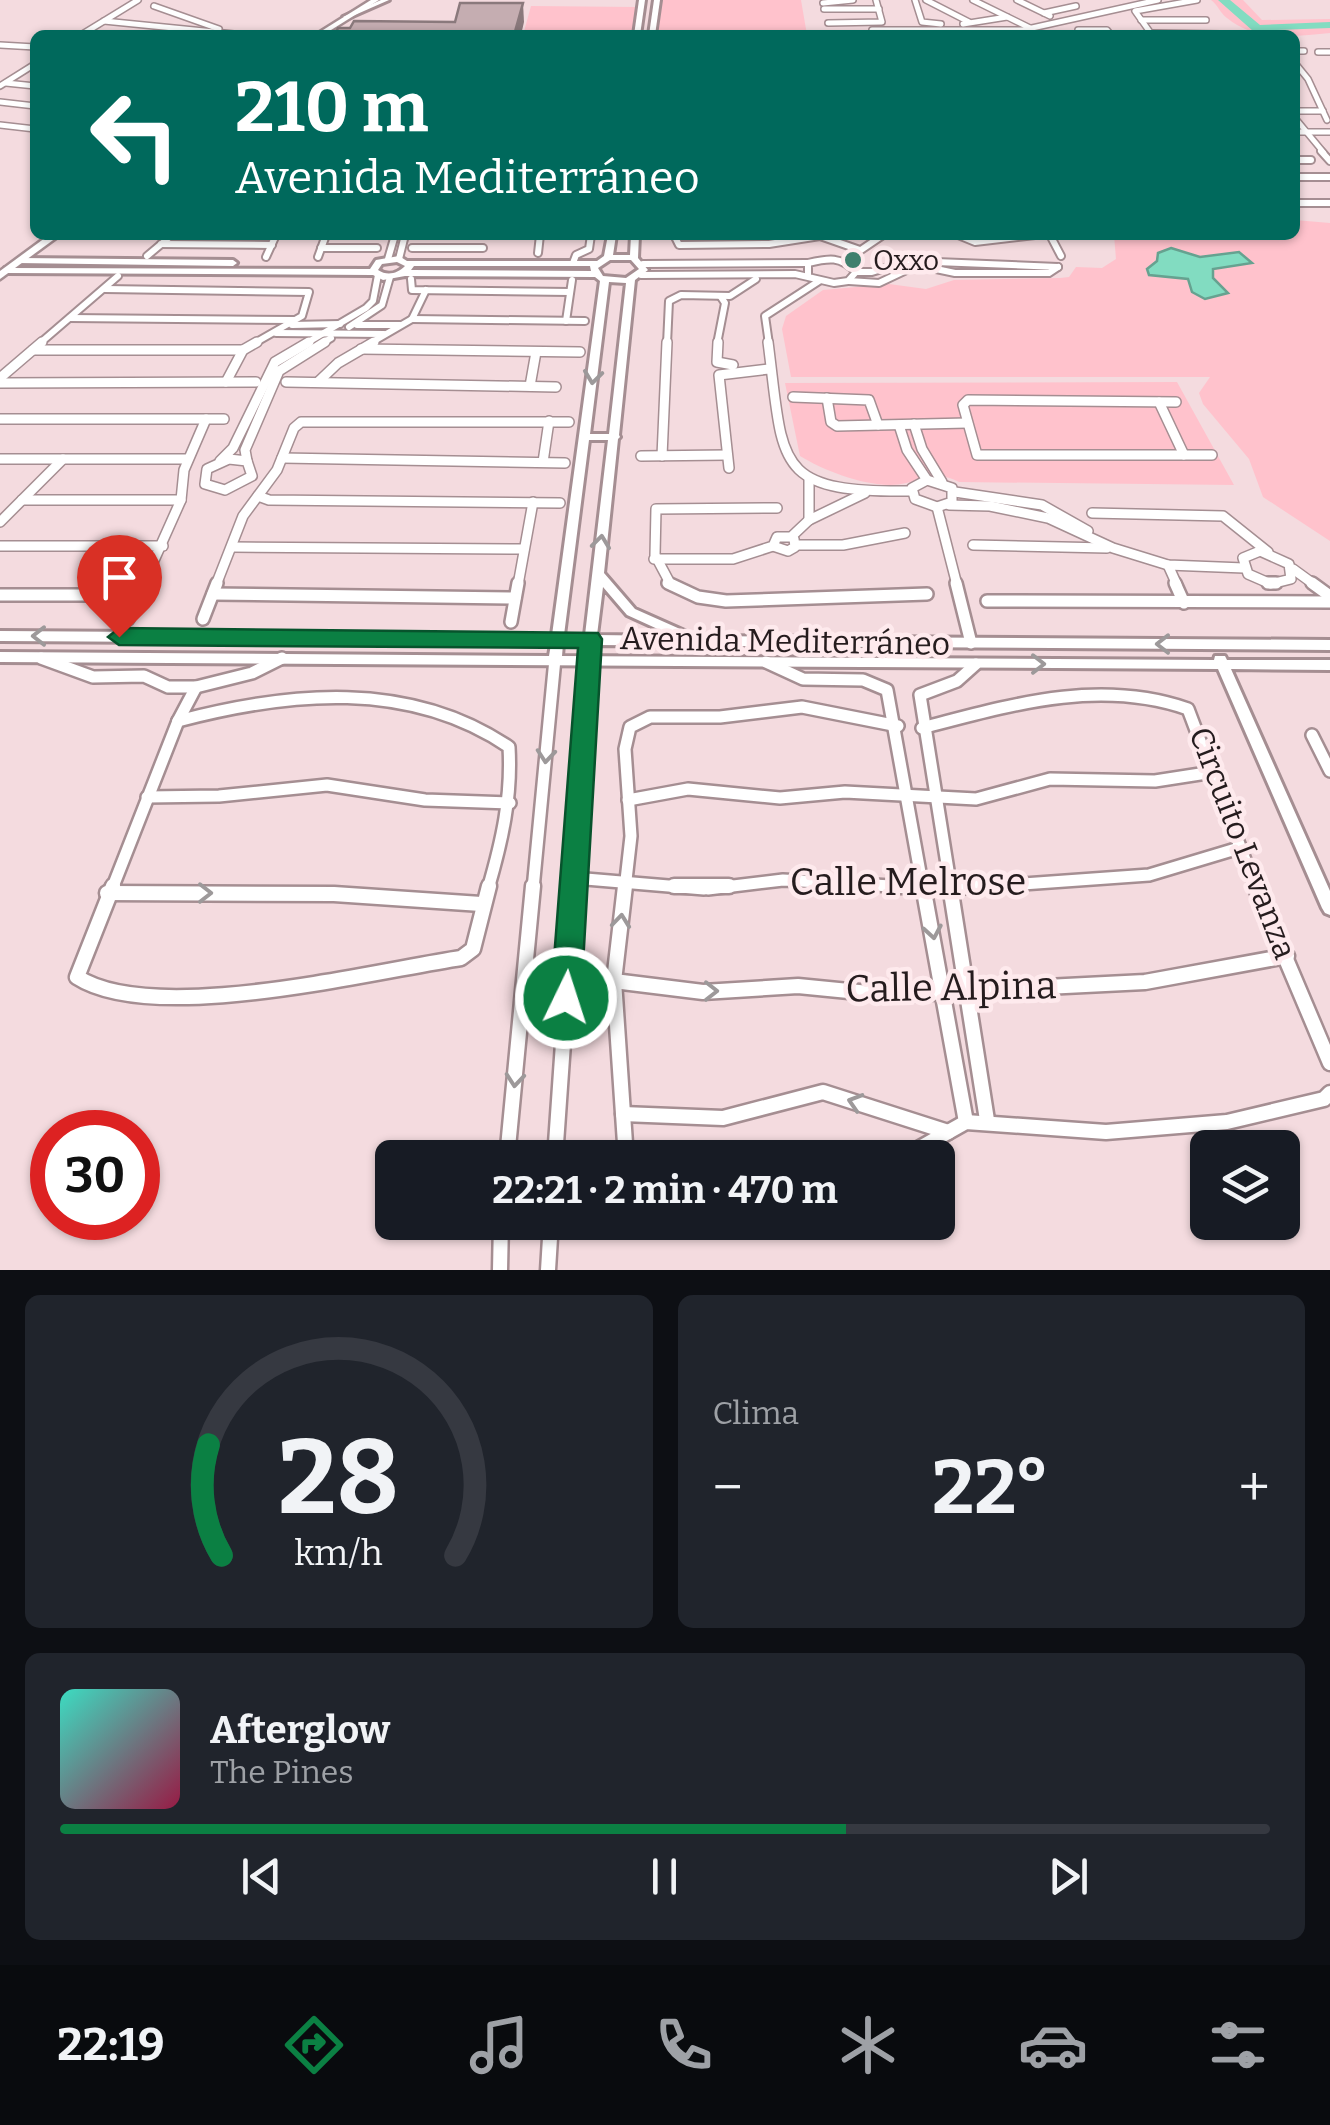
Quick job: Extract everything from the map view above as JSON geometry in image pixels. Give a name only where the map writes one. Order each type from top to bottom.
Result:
[{"type":"main road","points":[[315,30],[364,0]]},
{"type":"main road","points":[[326,30],[376,0]]},
{"type":"main road","points":[[4,274],[49,240]]},
{"type":"street","points":[[90,30],[138,0]]},
{"type":"street","points":[[346,18],[386,0]]},
{"type":"street","points":[[637,30],[642,0]]},
{"type":"street","points":[[653,30],[657,0]]},
{"type":"street","points":[[823,4],[854,0]]},
{"type":"street","points":[[872,29],[883,22],[876,0]]},
{"type":"street","points":[[915,0],[924,23],[972,24],[1007,16]]},
{"type":"street","points":[[926,0],[972,24]]},
{"type":"street","points":[[973,0],[1027,27]]},
{"type":"street","points":[[1017,0],[1047,15],[1076,6]]},
{"type":"street","points":[[1062,0],[1090,12]]},
{"type":"street","points":[[1103,0],[1116,5],[1158,0]]},
{"type":"street","points":[[1005,30],[1138,0]]},
{"type":"street","points":[[1149,30],[1136,11],[1140,8],[1185,6],[1196,0]]},
{"type":"street","points":[[823,4],[879,9]]},
{"type":"street","points":[[823,4],[829,27],[914,30]]},
{"type":"street","points":[[154,6],[219,30]]},
{"type":"street","points":[[138,24],[164,10]]},
{"type":"street","points":[[1069,17],[1078,30]]},
{"type":"street","points":[[1141,20],[1206,20]]},
{"type":"street","points":[[104,21],[190,30]]},
{"type":"street","points":[[638,22],[654,22]]},
{"type":"street","points":[[0,48],[30,49]]},
{"type":"street","points":[[1318,52],[1330,52]]},
{"type":"street","points":[[2,84],[30,68]]},
{"type":"street","points":[[1300,71],[1329,126],[1300,129]]},
{"type":"street","points":[[2,84],[30,86]]},
{"type":"street","points":[[0,102],[30,105]]},
{"type":"street","points":[[1300,114],[1324,111]]},
{"type":"street","points":[[0,125],[30,128]]},
{"type":"street","points":[[1300,130],[1330,161]]},
{"type":"street","points":[[1300,160],[1311,160]]},
{"type":"street","points":[[1300,177],[1330,177]]},
{"type":"street","points":[[1317,190],[1329,203]]},
{"type":"street","points":[[1300,203],[1329,203]]},
{"type":"street","points":[[147,256],[166,240]]},
{"type":"street","points":[[218,245],[221,240]]},
{"type":"street","points":[[266,257],[274,240]]},
{"type":"street","points":[[324,240],[319,253],[370,250]]},
{"type":"street","points":[[397,240],[409,290],[570,292]]},
{"type":"street","points":[[205,474],[233,448],[268,370],[325,334],[353,324],[382,306],[390,277],[402,266],[405,240]]},
{"type":"street","points":[[412,248],[483,251],[485,240]]},
{"type":"street","points":[[538,252],[539,240]]},
{"type":"street","points":[[573,263],[576,255],[588,249],[590,240]]},
{"type":"street","points":[[510,1140],[557,639],[586,436],[598,272],[608,257],[611,240]]},
{"type":"street","points":[[556,1140],[590,639],[638,273],[636,240]]},
{"type":"street","points":[[675,240],[675,244],[708,240]]},
{"type":"street","points":[[833,240],[862,249]]},
{"type":"street","points":[[845,240],[862,249]]},
{"type":"street","points":[[845,261],[876,240]]},
{"type":"street","points":[[1053,240],[1061,256]]},
{"type":"street","points":[[161,244],[272,246]]},
{"type":"street","points":[[608,257],[634,258]]},
{"type":"street","points":[[402,266],[638,273],[808,275],[819,281],[878,283],[917,265],[960,269],[1059,270],[1044,262],[960,269],[918,259],[896,262],[870,275],[856,272],[845,261],[829,258],[808,263],[638,273]]},
{"type":"street","points":[[20,261],[376,270],[390,277]]},
{"type":"street","points":[[4,274],[376,270],[402,266],[573,263],[598,272]]},
{"type":"street","points":[[808,263],[808,275]]},
{"type":"street","points":[[242,485],[252,476],[245,450],[280,371],[373,301],[376,270]]},
{"type":"street","points":[[884,270],[894,274]]},
{"type":"street","points":[[848,281],[856,272]]},
{"type":"street","points":[[0,380],[118,276]]},
{"type":"street","points":[[245,290],[250,278]]},
{"type":"street","points":[[299,290],[304,278]]},
{"type":"street","points":[[662,456],[669,301],[681,295],[721,297],[756,278]]},
{"type":"street","points":[[464,290],[466,279]]},
{"type":"street","points":[[517,291],[520,279]]},
{"type":"street","points":[[566,321],[572,280]]},
{"type":"street","points":[[819,281],[765,316],[782,449],[808,478],[827,488],[867,493],[912,492],[927,480],[942,482]]},
{"type":"street","points":[[33,350],[243,350],[292,323],[310,295],[299,290],[105,289]]},
{"type":"street","points":[[318,382],[327,371],[412,318],[426,290]]},
{"type":"street","points":[[721,297],[724,303],[718,325],[717,362],[769,366]]},
{"type":"street","points":[[70,318],[292,323],[386,334]]},
{"type":"street","points":[[412,318],[585,321]]},
{"type":"street","points":[[353,324],[401,326]]},
{"type":"street","points":[[274,333],[325,334]]},
{"type":"street","points":[[226,382],[243,350]]},
{"type":"street","points":[[361,350],[580,352]]},
{"type":"street","points":[[530,386],[536,352]]},
{"type":"street","points":[[729,468],[718,375],[769,366]]},
{"type":"street","points":[[0,380],[256,382]]},
{"type":"street","points":[[286,382],[556,387]]},
{"type":"street","points":[[793,397],[869,400],[878,425]]},
{"type":"street","points":[[827,398],[832,425],[967,423]]},
{"type":"street","points":[[1176,402],[968,400],[963,406],[974,452],[982,456],[1212,455]]},
{"type":"street","points":[[1159,402],[1184,455]]},
{"type":"street","points":[[0,419],[224,420]]},
{"type":"street","points":[[128,619],[163,546],[181,500],[184,470],[206,420]]},
{"type":"street","points":[[202,619],[243,516],[278,470],[294,428],[307,420],[569,422]]},
{"type":"street","points":[[543,462],[549,422]]},
{"type":"street","points":[[898,424],[927,480]]},
{"type":"street","points":[[914,424],[942,482],[955,492],[1038,504],[1068,516],[1112,548],[1168,565],[1244,568],[1263,582],[1280,584],[1291,579],[1292,569]]},
{"type":"street","points":[[586,436],[614,437]]},
{"type":"street","points":[[640,456],[728,455]]},
{"type":"street","points":[[912,457],[926,455]]},
{"type":"street","points":[[282,458],[565,463]]},
{"type":"street","points":[[0,459],[63,459],[184,470],[205,474],[217,490],[267,484]]},
{"type":"street","points":[[0,522],[63,459]]},
{"type":"street","points":[[220,462],[278,470]]},
{"type":"street","points":[[808,478],[809,520]]},
{"type":"street","points":[[912,492],[920,503],[1018,510],[1092,536]]},
{"type":"street","points":[[943,506],[955,492]]},
{"type":"street","points":[[654,560],[733,560],[773,546],[788,551],[809,520],[867,493]]},
{"type":"street","points":[[258,496],[269,500],[560,502]]},
{"type":"street","points":[[22,500],[181,500]]},
{"type":"street","points":[[511,622],[533,502]]},
{"type":"street","points":[[943,506],[970,643]]},
{"type":"street","points":[[777,508],[656,509],[654,560],[658,573],[681,592],[712,599],[878,600],[926,594]]},
{"type":"street","points":[[1092,513],[1214,514],[1231,520],[1330,599]]},
{"type":"street","points":[[793,541],[843,544],[905,533]]},
{"type":"street","points":[[974,544],[1112,548]]},
{"type":"street","points":[[0,546],[163,546]]},
{"type":"street","points":[[232,547],[524,549]]},
{"type":"street","points":[[1244,568],[1247,554],[1268,552]]},
{"type":"street","points":[[1168,565],[1184,603]]},
{"type":"street","points":[[598,574],[631,612],[697,640]]},
{"type":"street","points":[[0,594],[139,595]]},
{"type":"street","points":[[213,594],[515,598]]},
{"type":"street","points":[[987,601],[1184,603],[1330,599]]},
{"type":"street","name":"Avenida Mediterráneo","points":[[0,636],[1330,644]]},
{"type":"street","points":[[1213,644],[1330,908]]},
{"type":"street","name":"Avenida Mediterráneo","points":[[0,657],[1330,665]]},
{"type":"street","name":"Avenida Mediterráneo","points":[[40,658],[92,678],[144,676],[168,687],[196,687],[252,673],[282,658]]},
{"type":"street","name":"Avenida Mediterráneo","points":[[766,662],[803,679],[878,682],[890,698],[898,726]]},
{"type":"street","name":"Avenida Mediterráneo","points":[[922,728],[922,692],[957,681],[976,664]]},
{"type":"street","points":[[178,721],[258,701],[352,693],[414,704],[494,736],[509,747],[510,802],[496,868],[481,904],[473,949],[461,958],[186,1000],[142,999],[86,984],[77,977],[178,721],[196,687]]},
{"type":"street","name":"Circuito Levanza","points":[[922,728],[1027,701],[1121,696],[1188,710],[1195,718],[1239,848],[1330,1063]]},
{"type":"street","points":[[625,1140],[614,981],[631,836],[625,749],[630,728],[637,720],[802,707],[898,726],[966,1122]]},
{"type":"street","points":[[922,728],[988,1120]]},
{"type":"street","points":[[1312,735],[1330,770]]},
{"type":"street","points":[[628,800],[688,789],[780,798],[845,792],[976,799],[1050,779],[1155,781],[1214,772]]},
{"type":"street","points":[[147,797],[230,795],[328,785],[425,800],[510,802]]},
{"type":"street","name":"Calle Melrose","points":[[574,878],[706,889],[783,880],[949,889],[1149,875],[1239,848]]},
{"type":"street","points":[[108,893],[334,894],[481,904]]},
{"type":"street","name":"Calle Alpina","points":[[614,981],[702,992],[798,986],[890,995],[1145,982],[1287,956]]},
{"type":"street","points":[[623,1114],[723,1118],[823,1092],[948,1132]]},
{"type":"street","points":[[934,1140],[966,1122],[988,1120],[1106,1132],[1228,1122],[1324,1099],[1330,1092]]},
{"type":"street","points":[[500,1270],[501,1240]]},
{"type":"street","points":[[548,1270],[550,1240]]},
{"type":"shaded area","points":[[662,0],[801,0],[806,30],[659,30]]},
{"type":"shaded area","points":[[1211,0],[1243,0],[1262,20],[1330,19],[1330,33],[1300,35],[1300,30],[1248,30],[1227,18]]},
{"type":"shaded area","points":[[531,6],[637,7],[633,30],[524,30]]},
{"type":"shaded area","points":[[1300,220],[1330,223],[1330,541],[1263,497],[1249,459],[1203,404],[1199,393],[1210,377],[791,377],[782,329],[786,316],[823,290],[889,284],[926,289],[954,280],[1060,278],[1069,277],[1076,267],[1102,268],[1116,259],[1114,240],[1300,240]]},
{"type":"shaded area","points":[[1171,248],[1200,257],[1239,252],[1252,263],[1213,269],[1213,278],[1228,293],[1205,299],[1192,292],[1188,279],[1149,275],[1147,269],[1157,261],[1158,253]]},
{"type":"shaded area","points":[[1177,382],[1234,485],[959,482],[938,476],[894,485],[866,482],[837,474],[800,456],[785,383]]},
{"type":"building","points":[[460,3],[523,3],[515,30],[337,30],[350,28],[354,21],[455,22]]},
{"type":"waterway","points":[[1223,0],[1257,29],[1330,25]]},
{"type":"place","name":"Oxxo","points":[[853,260]]},
{"type":"route","points":[[119,637],[590,639],[566,998]]}]
